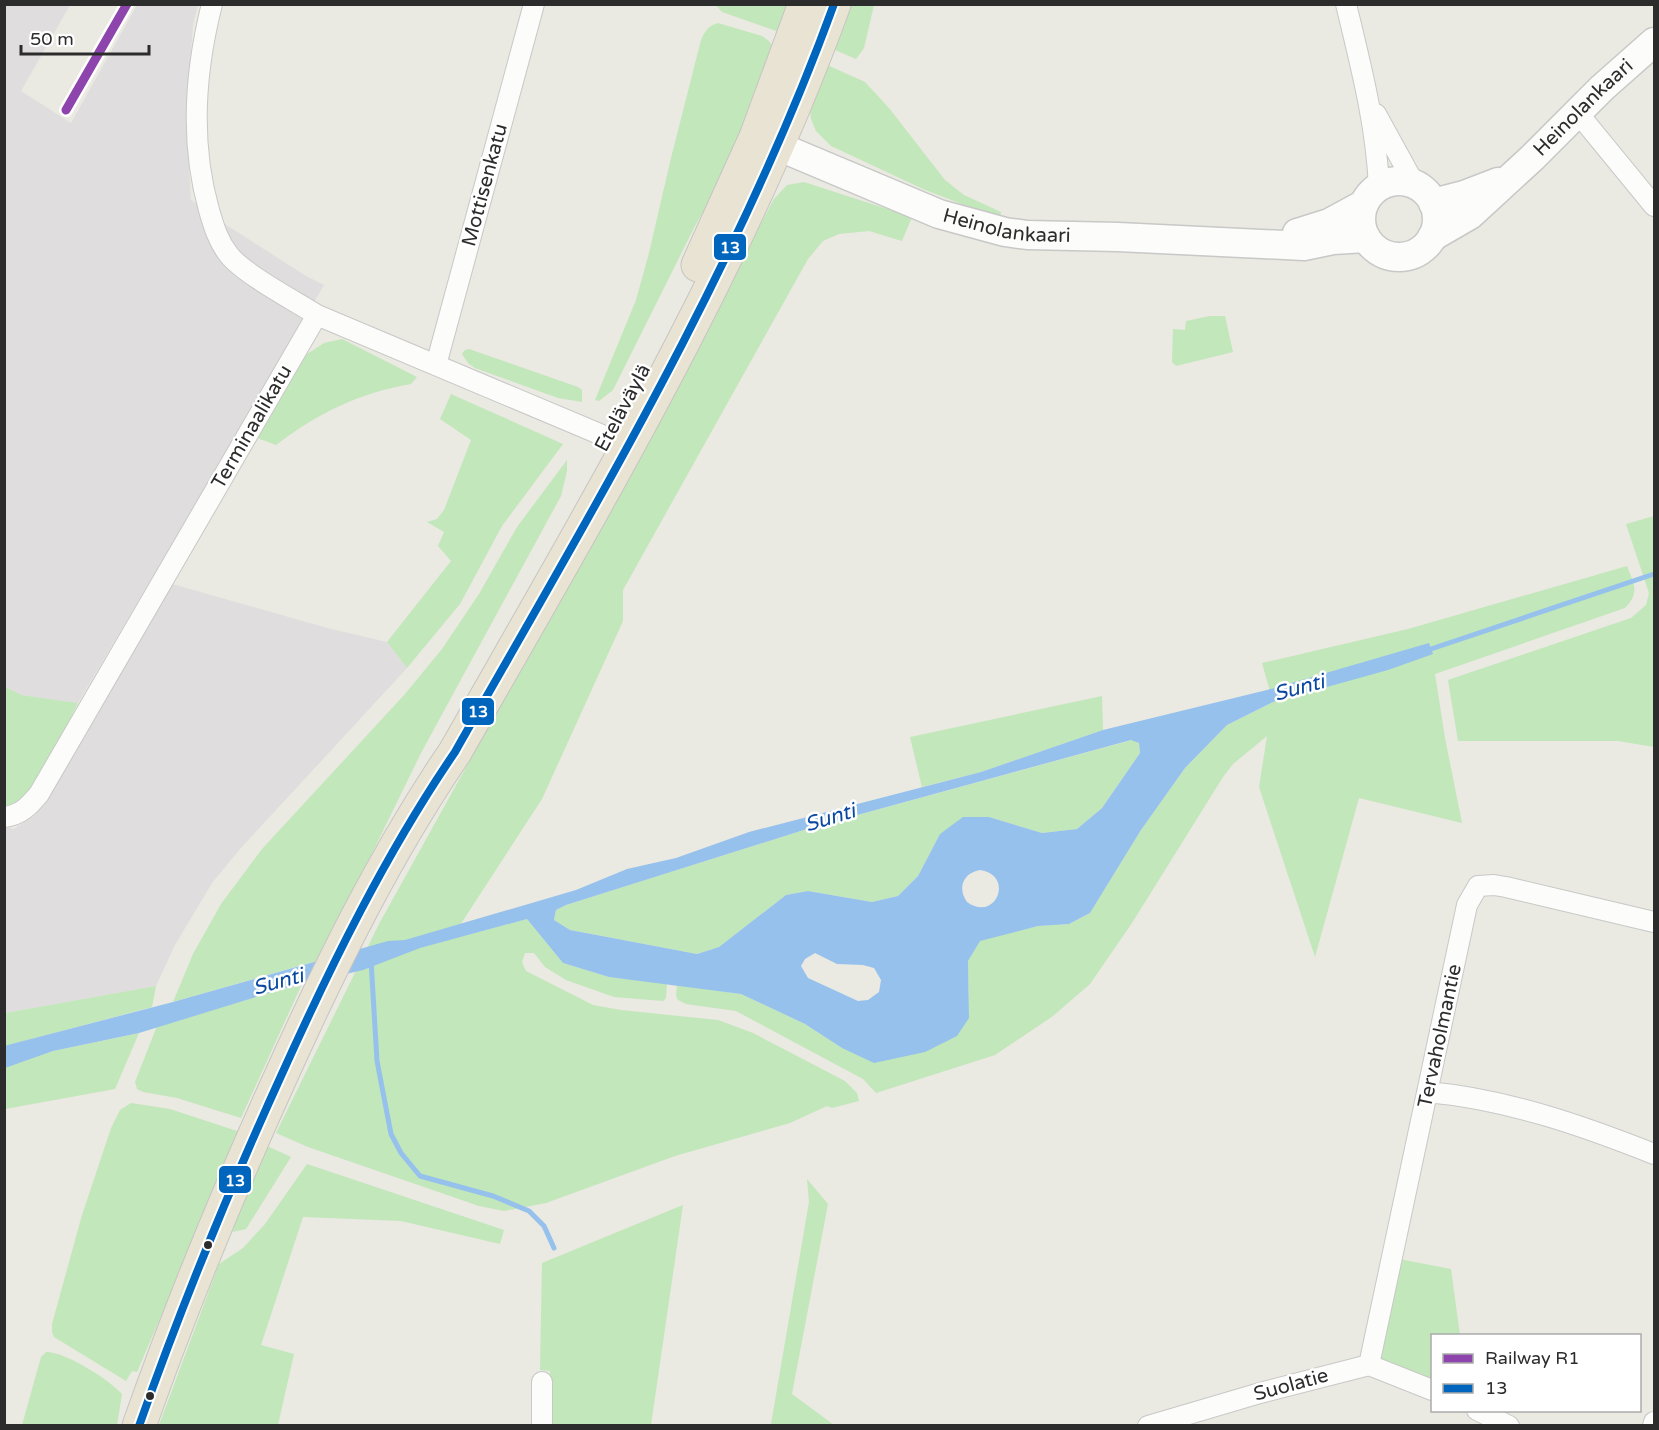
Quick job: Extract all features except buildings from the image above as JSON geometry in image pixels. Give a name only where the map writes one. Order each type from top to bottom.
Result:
[{"type":"highway","name":"Eteläväylä","points":[[767,142],[805,4]]},
{"type":"highway","name":"Eteläväylä","points":[[139,1425],[242,1160],[313,1005],[421,802],[442,745],[473,683],[713,284],[767,142],[834,4]]},
{"type":"street","points":[[212,4],[204,36],[197,95],[197,137],[203,189],[216,235],[230,257],[250,273],[317,315],[618,441]]},
{"type":"street","name":"Mottisenkatu","points":[[436,365],[534,4]]},
{"type":"street","points":[[1346,4],[1370,101],[1377,152],[1372,196]]},
{"type":"street","name":"Heinolankaari","points":[[1432,237],[1470,214],[1514,176],[1577,112],[1654,42]]},
{"type":"street","points":[[1370,101],[1437,215],[1432,237],[1416,253],[1405,257],[1394,257],[1383,254],[1373,247],[1366,238],[1361,215],[1372,196],[1389,183],[1402,181],[1424,194]]},
{"type":"street","points":[[1577,112],[1654,206]]},
{"type":"street","name":"Heinolankaari","points":[[767,142],[939,214],[1005,232],[1028,235],[1304,246],[1333,240],[1366,238]]},
{"type":"street","name":"Heinolankaari","points":[[1424,194],[1464,195],[1514,176]]},
{"type":"street","name":"Heinolankaari","points":[[1273,244],[1329,223],[1372,196]]},
{"type":"street","name":"Terminaalikatu","points":[[4,817],[14,816],[26,810],[39,794],[317,315]]},
{"type":"street","name":"Tervaholmantie","points":[[1369,1365],[1467,905],[1478,886],[1506,887],[1654,922]]},
{"type":"street","points":[[1427,1092],[1492,1101],[1560,1119],[1654,1154]]},
{"type":"street","points":[[1369,1365],[1431,1390]]},
{"type":"street","name":"Suolatie","points":[[1148,1425],[1369,1365]]},
{"type":"street","points":[[542,1382],[542,1425]]},
{"type":"street","points":[[1481,1412],[1509,1425]]},
{"type":"shaded area","points":[[5,5],[70,5],[21,91],[71,123],[137,5],[198,5],[193,24],[186,118],[191,200],[306,276],[324,285],[78,703],[20,695],[5,686]]},
{"type":"shaded area","points":[[172,584],[331,629],[387,642],[407,668],[240,849],[212,883],[175,945],[156,986],[5,1013],[4,827],[14,829],[35,815]]},
{"type":"green space","points":[[716,5],[797,5],[785,34],[722,12]]},
{"type":"green space","points":[[842,5],[874,5],[864,48],[856,59],[828,47]]},
{"type":"green space","points":[[718,23],[762,36],[769,41],[777,54],[747,135],[695,226],[613,390],[599,401],[595,400],[636,300],[701,40],[707,29]]},
{"type":"green space","points":[[825,64],[865,82],[889,108],[945,180],[964,195],[1001,212],[1000,219],[923,189],[831,146],[816,131],[811,119],[809,104]]},
{"type":"green space","points":[[804,182],[912,217],[902,241],[869,231],[839,234],[823,241],[808,259],[623,590],[623,621],[542,799],[451,939],[527,919],[563,963],[609,977],[667,983],[666,998],[663,1001],[614,997],[566,980],[545,967],[534,953],[525,953],[522,962],[526,971],[593,1005],[718,1020],[753,1033],[845,1081],[857,1093],[859,1101],[832,1108],[827,1106],[790,1123],[675,1156],[546,1203],[504,1211],[479,1206],[308,1147],[276,1133],[379,924],[560,598],[774,199],[787,185]]},
{"type":"green space","points":[[1210,316],[1225,316],[1233,352],[1176,366],[1172,362],[1173,329],[1185,330],[1186,321]]},
{"type":"green space","points":[[342,339],[417,377],[411,384],[374,393],[323,414],[276,445],[257,438],[304,356],[324,343]]},
{"type":"green space","points":[[469,349],[578,387],[582,390],[582,402],[558,398],[475,368],[462,354]]},
{"type":"green space","points":[[451,394],[563,444],[502,526],[460,604],[407,668],[387,642],[451,561],[438,546],[444,532],[427,522],[437,519],[444,510],[471,440],[440,419]]},
{"type":"green space","points":[[567,460],[567,471],[561,496],[421,753],[320,960],[173,1002],[193,954],[221,904],[262,849],[405,694],[442,649],[479,594],[517,527]]},
{"type":"green space","points":[[1654,516],[1654,747],[1618,741],[1458,741],[1448,680],[1631,618],[1646,605],[1649,593],[1626,524]]},
{"type":"green space","points":[[1627,566],[1634,593],[1625,608],[1435,674],[1462,823],[1359,798],[1315,957],[1259,787],[1267,736],[1233,764],[1223,777],[1132,923],[1090,984],[1053,1016],[995,1055],[876,1093],[863,1079],[736,1011],[686,1004],[678,1000],[676,996],[677,985],[741,994],[805,1024],[842,1048],[969,1018],[968,961],[980,940],[1038,926],[1069,924],[1090,913],[1141,830],[1185,768],[1227,725],[1273,702],[1262,663],[1408,629]]},
{"type":"green space","points":[[4,686],[21,695],[78,703],[35,785],[18,803],[4,807]]},
{"type":"green space","points":[[1102,696],[1103,730],[981,772],[922,787],[910,737]]},
{"type":"green space","points":[[1132,740],[1139,743],[1140,753],[1102,808],[1077,829],[1042,833],[989,817],[940,834],[918,876],[898,896],[872,902],[808,891],[786,895],[719,947],[697,954],[570,930],[554,920],[556,910],[566,905],[810,828]]},
{"type":"green space","points":[[156,986],[152,1007],[5,1046],[5,1013]]},
{"type":"green space","points":[[301,986],[241,1118],[177,1098],[137,1089],[135,1082],[157,1026],[282,989]]},
{"type":"green space","points":[[139,1033],[115,1089],[5,1109],[4,1068],[53,1051]]},
{"type":"green space","points":[[131,1103],[170,1109],[240,1132],[137,1372],[132,1371],[126,1381],[54,1337],[52,1324],[82,1215],[111,1128],[120,1110]]},
{"type":"green space","points":[[267,1146],[291,1157],[246,1229],[233,1232],[238,1209]]},
{"type":"green space","points":[[307,1164],[504,1230],[500,1244],[401,1221],[303,1217],[261,1345],[294,1354],[278,1425],[159,1425],[219,1264],[243,1248],[265,1224]]},
{"type":"green space","points":[[807,1179],[828,1204],[792,1394],[834,1425],[729,1425],[771,1424],[809,1202]]},
{"type":"green space","points":[[683,1205],[651,1425],[549,1425],[550,1371],[540,1370],[542,1263]]},
{"type":"green space","points":[[1399,1259],[1451,1269],[1460,1334],[1431,1334],[1431,1382],[1379,1359]]},
{"type":"green space","points":[[46,1352],[64,1356],[86,1367],[122,1394],[117,1425],[22,1425],[41,1357]]},
{"type":"water","points":[[1429,643],[1433,654],[1388,670],[1273,702],[1227,725],[1185,768],[1141,830],[1090,913],[1069,924],[1038,926],[980,941],[968,961],[969,1018],[957,1036],[925,1052],[874,1063],[842,1048],[805,1024],[741,994],[609,977],[563,963],[527,919],[420,948],[363,970],[282,989],[139,1033],[53,1051],[5,1068],[4,1046],[173,1002],[388,941],[405,940],[576,890],[627,869],[676,858],[749,832],[981,772],[1103,730],[1267,690]],"holes":[[[1131,740],[1139,743],[1140,753],[1102,808],[1077,829],[1042,833],[989,817],[963,817],[940,834],[918,876],[898,896],[872,902],[808,891],[786,895],[719,947],[697,954],[570,930],[554,920],[556,910],[566,905],[810,828]],[[980,870],[991,874],[997,880],[998,896],[986,907],[977,907],[967,902],[962,892],[963,882],[969,874]],[[815,953],[837,964],[863,965],[874,968],[881,980],[879,992],[868,1000],[858,1001],[808,978],[801,966],[805,959]]]},
{"type":"waterway","name":"Sunti","points":[[1431,649],[1654,574]]},
{"type":"waterway","points":[[371,960],[377,1061],[391,1134],[401,1153],[420,1176],[493,1196],[529,1211],[544,1226],[554,1248]]},
{"type":"rail line","name":"R1","points":[[66,110],[127,4]]},
{"type":"transit line","name":"13","points":[[139,1426],[224,1205],[320,993],[383,870],[455,752],[660,386],[754,198],[796,102],[834,4]]}]
